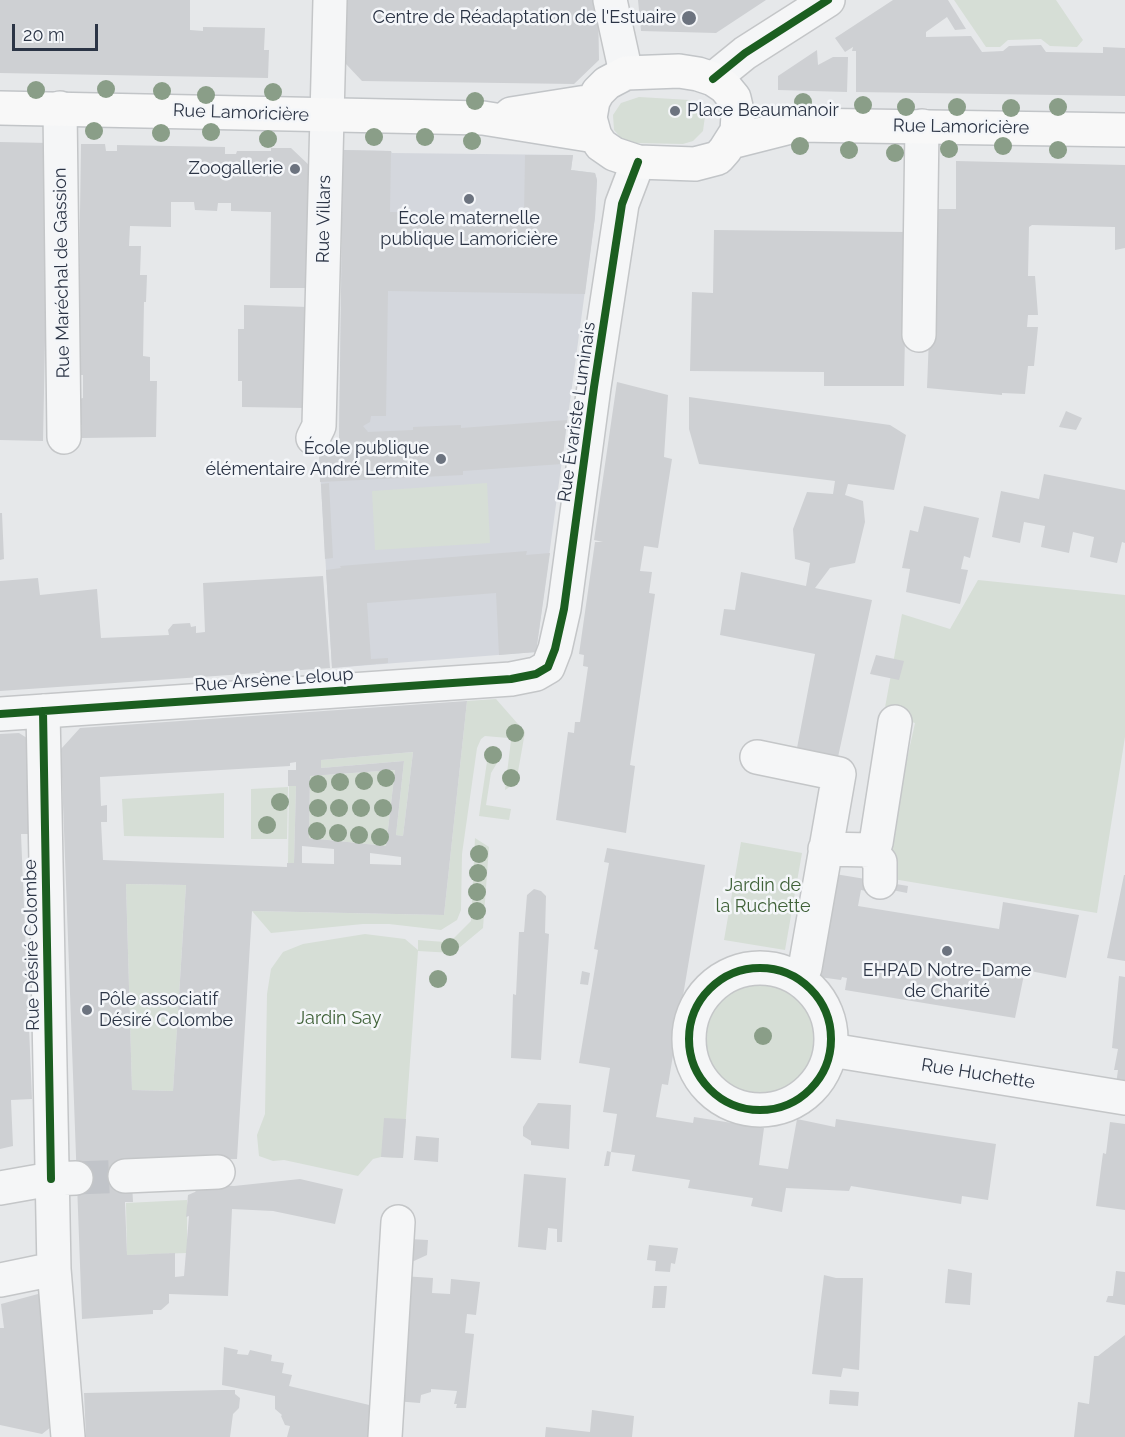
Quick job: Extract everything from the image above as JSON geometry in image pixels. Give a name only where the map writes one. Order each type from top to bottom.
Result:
[{"type":"main road","points":[[679,71],[698,74],[724,89],[738,115],[736,131],[731,142],[718,158],[708,162],[695,164],[638,162],[614,154],[601,145],[595,136],[590,118],[597,92],[607,83],[626,73],[679,71]]},
{"type":"main road","name":"Rue Lamoricière","points":[[724,89],[798,124]]},
{"type":"main road","name":"Rue Lamoricière","points":[[483,118],[593,101]]},
{"type":"main road","name":"Rue Lamoricière","points":[[0,108],[483,118],[595,136]]},
{"type":"main road","name":"Rue Lamoricière","points":[[731,142],[798,124],[1125,130]]},
{"type":"street","name":"Rue Villars","points":[[314,438],[319,426],[330,0]]},
{"type":"street","points":[[610,0],[626,73]]},
{"type":"street","points":[[724,89],[745,53],[828,0]]},
{"type":"street","name":"Rue Maréchal de Gassion","points":[[60,108],[64,437]]},
{"type":"street","points":[[919,335],[922,126]]},
{"type":"street","name":"Rue Évariste Luminais","points":[[548,667],[555,649],[564,609],[622,204],[638,162]]},
{"type":"street","name":"Rue Arsène Leloup","points":[[0,714],[511,679],[536,674],[548,667]]},
{"type":"street","name":"Rue Désiré Colombe","points":[[43,711],[64,1178],[54,1269],[68,1437]]},
{"type":"street","points":[[870,850],[876,843],[895,722]]},
{"type":"street","points":[[757,757],[839,774],[805,968],[799,979]]},
{"type":"street","points":[[825,849],[870,850],[880,861],[880,882]]},
{"type":"street","points":[[758,968],[779,970],[799,979],[814,993],[825,1010],[831,1030],[831,1050],[824,1072],[810,1091],[791,1104],[768,1110],[745,1109],[724,1101],[706,1086],[694,1066],[689,1044],[691,1021],[701,999],[717,983],[736,972],[758,968]]},
{"type":"street","name":"Rue Huchette","points":[[831,1050],[1125,1098]]},
{"type":"street","points":[[124,1176],[218,1172]]},
{"type":"street","points":[[0,1188],[64,1178]]},
{"type":"street","points":[[385,1437],[398,1222]]},
{"type":"street","points":[[0,1280],[54,1269]]},
{"type":"shaded area","name":"École publique élémentaire André Lermite","points":[[343,150],[391,151],[392,153],[573,155],[571,170],[595,173],[597,180],[595,217],[536,652],[332,668],[319,454],[339,441]]},
{"type":"green space","points":[[954,0],[1056,0],[1083,40],[1077,47],[1050,46],[1041,39],[1008,40],[1000,47],[986,47]]},
{"type":"green space","points":[[639,97],[690,100],[698,105],[705,116],[703,131],[693,141],[683,144],[634,143],[622,139],[614,130],[613,115],[621,103]]},
{"type":"green space","points":[[487,483],[490,543],[375,550],[372,491]]},
{"type":"green space","points":[[978,580],[1125,595],[1125,737],[1097,913],[881,877],[915,723],[884,713],[902,614],[950,629]]},
{"type":"green space","points":[[496,699],[525,732],[516,783],[505,790],[511,740],[485,736],[477,748],[462,854],[461,910],[457,920],[441,930],[389,924],[363,924],[271,933],[252,911],[444,915],[467,701]]},
{"type":"green space","points":[[489,748],[499,750],[497,763],[491,773],[486,805],[511,809],[509,820],[479,816]]},
{"type":"green space","points":[[413,752],[403,836],[396,835],[404,761],[321,768],[321,760]]},
{"type":"green space","points":[[395,770],[386,846],[309,838],[310,776]]},
{"type":"green space","points":[[289,786],[296,786],[294,863],[288,863]]},
{"type":"green space","points":[[288,787],[287,839],[251,839],[251,789]]},
{"type":"green space","points":[[224,793],[224,838],[124,836],[122,799]]},
{"type":"green space","name":"Jardin Say","points":[[475,838],[489,847],[483,928],[453,953],[418,951],[403,1158],[373,1159],[358,1176],[284,1160],[273,1161],[259,1156],[257,1135],[265,1114],[267,994],[271,969],[283,952],[303,944],[365,934],[405,939],[418,950],[418,940],[445,942],[453,939],[471,921]]},
{"type":"green space","name":"Jardin de la Ruchette","points":[[741,842],[802,853],[785,950],[724,940]]},
{"type":"green space","points":[[126,884],[186,885],[173,1091],[132,1090]]},
{"type":"green space","points":[[760,982],[782,986],[801,999],[814,1018],[818,1040],[814,1062],[801,1081],[782,1094],[760,1098],[738,1094],[719,1081],[706,1062],[702,1040],[706,1018],[719,999],[738,986]]},
{"type":"green space","points":[[187,1200],[187,1253],[127,1255],[126,1203]]},
{"type":"building","points":[[0,0],[190,0],[190,30],[203,31],[203,27],[265,28],[264,50],[269,50],[268,78],[0,73]]},
{"type":"building","points":[[347,0],[594,0],[598,3],[599,60],[574,84],[362,81],[346,64]]},
{"type":"building","name":"Centre de Réadaptation de l'Estuaire","points":[[638,0],[766,0],[716,33],[641,31]]},
{"type":"building","points":[[893,0],[948,0],[966,29],[955,30],[947,17],[926,32],[926,37],[971,36],[982,52],[1003,51],[1009,46],[1041,45],[1046,52],[1103,53],[1103,47],[1125,48],[1125,96],[856,92],[856,51],[852,51],[853,47],[845,52],[835,38]]},
{"type":"building","points":[[817,50],[818,65],[833,57],[848,57],[847,92],[778,90],[778,76]]},
{"type":"building","points":[[0,142],[49,143],[43,441],[0,440]]},
{"type":"building","points":[[81,144],[105,144],[106,151],[117,151],[117,145],[225,147],[225,154],[236,154],[237,151],[271,151],[271,148],[291,148],[310,166],[309,288],[270,288],[271,212],[231,211],[231,203],[218,203],[217,211],[195,210],[194,202],[171,202],[171,227],[130,226],[129,246],[141,246],[140,275],[147,275],[143,356],[150,357],[150,381],[157,381],[156,437],[82,438],[82,425],[79,425],[79,399],[83,398],[83,375],[80,375],[80,348],[78,348]]},
{"type":"building","points":[[343,150],[391,151],[390,212],[524,215],[525,155],[573,155],[571,170],[595,173],[597,180],[595,217],[585,294],[388,291],[386,416],[371,416],[370,422],[363,426],[368,432],[413,430],[413,427],[461,425],[461,428],[567,420],[562,464],[463,471],[463,475],[320,482],[319,454],[339,441]]},
{"type":"building","points":[[956,161],[1125,165],[1125,248],[1115,250],[1115,227],[1032,225],[1029,227],[1028,276],[1035,276],[1038,315],[1028,315],[1027,327],[1038,327],[1034,366],[1028,366],[1025,394],[1002,393],[1002,395],[927,388],[934,209],[956,209]]},
{"type":"building","points":[[714,230],[907,232],[904,386],[824,386],[824,372],[690,371],[692,292],[713,293]]},
{"type":"building","points":[[244,305],[308,307],[305,408],[242,407],[242,381],[238,381],[238,329],[244,329]]},
{"type":"building","points":[[617,382],[668,395],[664,457],[672,459],[658,548],[644,546],[640,571],[652,572],[649,593],[655,594],[630,765],[635,766],[626,833],[556,820],[568,732],[574,733],[575,722],[580,722],[588,667],[583,666],[584,655],[579,654],[595,542],[603,542],[594,540]]},
{"type":"building","points":[[689,397],[890,425],[906,435],[894,490],[848,484],[845,495],[863,501],[865,522],[855,563],[830,568],[815,588],[872,600],[838,757],[797,748],[815,654],[720,635],[724,609],[735,610],[741,572],[806,586],[810,563],[795,559],[793,529],[807,492],[833,494],[835,481],[699,464],[689,429]]},
{"type":"building","points":[[1066,411],[1082,418],[1076,430],[1059,427]]},
{"type":"building","points":[[1044,474],[1125,490],[1125,543],[1122,542],[1117,563],[1090,557],[1094,537],[1073,532],[1069,553],[1041,547],[1045,526],[1024,522],[1020,543],[992,537],[1001,491],[1039,499]]},
{"type":"building","points":[[329,483],[333,558],[325,559],[321,484]]},
{"type":"building","points":[[924,506],[979,518],[970,558],[964,556],[961,569],[968,570],[960,604],[906,592],[910,569],[902,568],[910,530],[918,532]]},
{"type":"building","points":[[0,513],[2,513],[4,559],[0,560]]},
{"type":"building","points":[[527,551],[526,555],[550,553],[536,652],[499,655],[496,593],[367,603],[371,659],[388,658],[388,663],[332,668],[326,570],[341,568],[340,566]]},
{"type":"building","points":[[323,576],[330,668],[0,691],[0,581],[38,578],[40,595],[97,589],[101,638],[169,635],[168,630],[173,624],[190,623],[191,627],[196,626],[196,633],[205,632],[203,583]]},
{"type":"building","points":[[876,655],[904,661],[899,680],[870,674]]},
{"type":"building","points":[[467,701],[444,915],[252,911],[237,1159],[139,1161],[132,1183],[133,1202],[125,1202],[127,1255],[175,1253],[175,1277],[184,1276],[189,1216],[186,1217],[188,1195],[195,1192],[202,1184],[234,1186],[300,1179],[343,1189],[335,1224],[273,1211],[232,1209],[228,1296],[169,1294],[169,1303],[161,1310],[153,1310],[153,1314],[82,1319],[61,749],[80,728]],"holes":[[[413,752],[403,836],[396,835],[404,761],[321,768],[321,760]],[[296,762],[296,770],[288,770],[288,786],[296,786],[294,863],[287,863],[287,867],[103,860],[101,822],[107,822],[107,805],[101,806],[100,777],[290,766],[290,763]],[[395,770],[386,846],[309,838],[310,776]],[[302,846],[334,849],[334,864],[302,863]],[[370,853],[401,857],[401,865],[370,864]],[[126,884],[186,885],[173,1091],[132,1090]]]},
{"type":"building","points":[[19,733],[27,738],[30,834],[21,834],[32,1099],[11,1100],[13,1146],[0,1149],[0,734]]},
{"type":"building","points":[[607,848],[705,865],[668,1085],[662,1084],[656,1117],[693,1123],[694,1117],[764,1128],[759,1165],[788,1169],[797,1119],[835,1127],[836,1119],[996,1144],[988,1200],[962,1196],[961,1204],[851,1186],[849,1191],[786,1188],[782,1212],[751,1206],[753,1198],[688,1188],[690,1180],[632,1171],[635,1155],[611,1152],[617,1114],[603,1112],[610,1068],[579,1063],[598,950],[594,949],[609,863],[604,862]]},
{"type":"building","name":"EHPAD Notre-Dame de Charité","points":[[835,874],[908,886],[907,893],[872,886],[871,892],[861,890],[858,906],[999,929],[1003,902],[1079,915],[1066,978],[1025,970],[1015,1018],[845,990],[847,978],[842,977],[841,980],[819,977]]},
{"type":"building","points":[[1125,875],[1125,961],[1107,958]]},
{"type":"building","points":[[534,889],[546,896],[545,933],[549,934],[541,1060],[511,1058],[513,994],[516,995],[519,932],[524,932],[527,895]]},
{"type":"building","points":[[582,971],[590,973],[588,985],[580,984]]},
{"type":"building","points":[[1119,976],[1125,977],[1125,1085],[1116,1084],[1118,1070],[1114,1070],[1118,1049],[1112,1048]]},
{"type":"building","points":[[538,1103],[571,1105],[569,1149],[531,1145],[531,1141],[523,1136],[523,1127]]},
{"type":"building","points":[[384,1118],[406,1119],[403,1158],[381,1157]]},
{"type":"building","points":[[1110,1122],[1125,1124],[1125,1210],[1096,1206],[1103,1153],[1106,1154]]},
{"type":"building","points":[[416,1136],[439,1138],[438,1162],[414,1160]]},
{"type":"building","points":[[607,1151],[611,1152],[609,1166],[604,1166]]},
{"type":"building","points":[[524,1174],[566,1178],[562,1242],[557,1242],[557,1229],[548,1228],[546,1250],[518,1247]]},
{"type":"building","points":[[409,1239],[428,1240],[427,1255],[403,1266]]},
{"type":"building","points":[[649,1245],[678,1248],[675,1264],[671,1263],[670,1272],[655,1271],[656,1261],[647,1260]]},
{"type":"building","points":[[948,1269],[972,1273],[970,1305],[945,1303]]},
{"type":"building","points":[[1116,1271],[1125,1272],[1125,1305],[1106,1302],[1108,1296],[1113,1296]]},
{"type":"building","points":[[824,1275],[836,1278],[863,1278],[859,1370],[843,1368],[841,1377],[812,1374]]},
{"type":"building","points":[[402,1276],[433,1278],[432,1293],[450,1294],[451,1279],[480,1282],[476,1315],[467,1314],[465,1333],[474,1334],[466,1408],[456,1408],[457,1404],[454,1404],[457,1391],[431,1389],[431,1392],[421,1395],[420,1403],[394,1401]]},
{"type":"building","points":[[654,1286],[667,1286],[665,1308],[652,1308]]},
{"type":"building","points":[[38,1294],[46,1301],[51,1427],[42,1434],[0,1425],[0,1328],[4,1328],[1,1304]]},
{"type":"building","points":[[1125,1335],[1125,1437],[1074,1437],[1078,1402],[1089,1404],[1094,1356],[1098,1356]]},
{"type":"building","points":[[224,1347],[238,1350],[237,1354],[248,1355],[250,1350],[272,1355],[271,1361],[284,1363],[282,1373],[292,1375],[289,1386],[382,1408],[375,1437],[287,1437],[290,1426],[285,1425],[282,1415],[275,1409],[275,1396],[222,1385]]},
{"type":"building","points":[[235,1390],[235,1394],[240,1398],[239,1408],[233,1414],[230,1437],[86,1437],[84,1393]]},
{"type":"building","points":[[830,1390],[859,1392],[858,1406],[829,1404]]},
{"type":"building","points":[[592,1410],[634,1416],[632,1437],[545,1437],[546,1427],[590,1432]]},
{"type":"tunnel","points":[[76,1178],[125,1176]]},
{"type":"cycle path","points":[[713,79],[745,53],[828,0]]},
{"type":"cycle path","points":[[0,714],[511,679],[536,674],[548,667],[555,649],[564,609],[622,204],[638,162]]},
{"type":"cycle path","points":[[43,711],[51,1179]]},
{"type":"cycle path","points":[[760,968],[774,969],[787,974],[810,989],[825,1012],[830,1025],[831,1039],[830,1053],[825,1066],[810,1089],[787,1104],[774,1109],[760,1110],[746,1109],[733,1104],[710,1089],[695,1066],[690,1053],[689,1039],[690,1025],[695,1012],[710,989],[733,974],[746,969],[760,968]]},
{"type":"place","name":"Centre de Réadaptation de l'Estuaire","points":[[689,18]]},
{"type":"place","name":"Place Beaumanoir","points":[[675,111]]},
{"type":"place","name":"Zoogallerie","points":[[295,169]]},
{"type":"place","name":"École maternelle publique Lamoricière","points":[[469,199]]},
{"type":"place","name":"École publique élémentaire André Lermite","points":[[441,459]]},
{"type":"place","name":"EHPAD Notre-Dame de Charité","points":[[947,951]]},
{"type":"place","name":"Pôle associatif Désiré Colombe","points":[[87,1010]]}]
